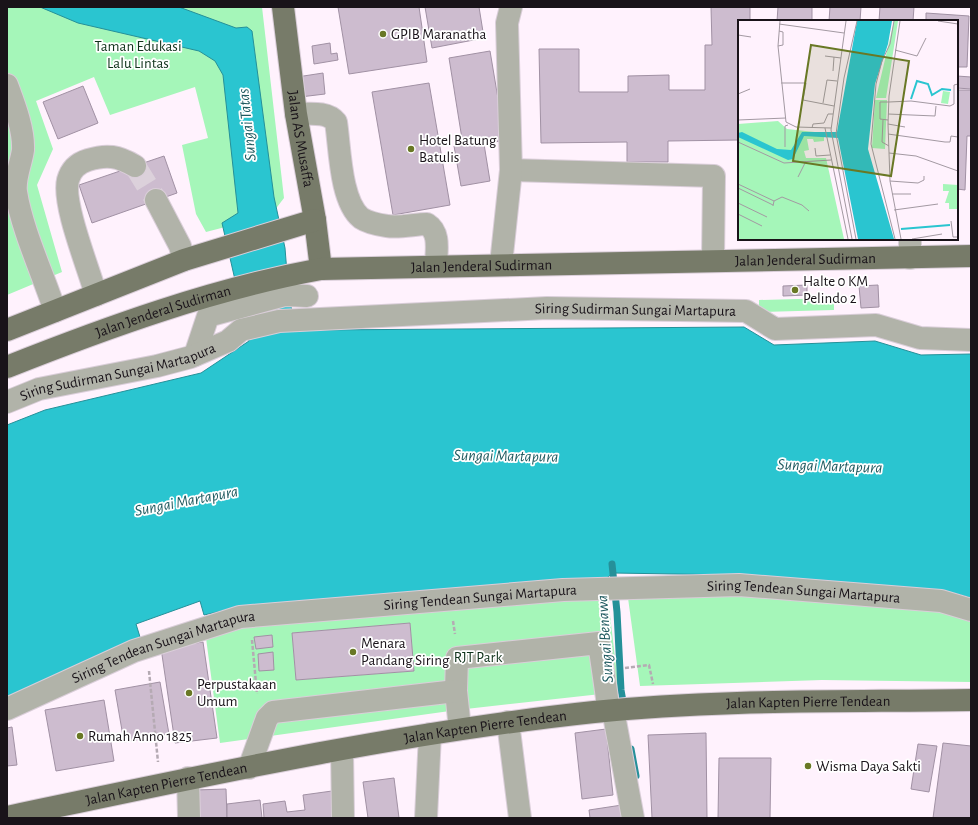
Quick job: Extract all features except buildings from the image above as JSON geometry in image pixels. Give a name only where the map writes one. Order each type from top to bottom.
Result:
[{"type":"main road","name":"Jalan AS Musaffa","points":[[283,7],[296,114],[315,220],[310,271]]},
{"type":"main road","points":[[7,330],[184,260],[215,249],[315,220]]},
{"type":"main road","name":"Jalan Jenderal Sudirman","points":[[7,367],[145,316],[228,301],[310,271],[500,264],[713,261],[910,248],[971,256]]},
{"type":"main road","name":"Jalan Kapten Pierre Tendean","points":[[7,817],[188,778],[430,734],[508,722],[626,709],[971,700]]},
{"type":"street","points":[[500,264],[512,170],[507,23],[511,7]]},
{"type":"street","points":[[9,97],[23,149],[19,172],[15,183],[18,207],[55,312]]},
{"type":"street","points":[[296,114],[325,114],[331,116],[336,122],[344,183],[350,205],[362,218],[388,226],[427,224],[432,227],[437,237],[436,266]]},
{"type":"street","points":[[96,295],[73,222],[67,181],[72,169],[80,162],[95,158],[105,156],[116,157],[135,166]]},
{"type":"street","points":[[512,170],[714,176],[713,261]]},
{"type":"street","points":[[156,200],[180,246],[184,260]]},
{"type":"street","points":[[195,355],[208,316],[228,301],[285,295],[307,296]]},
{"type":"street","name":"Siring Sudirman Sungai Martapura","points":[[7,402],[39,389],[157,366],[195,355],[228,341],[241,330],[279,321],[547,308],[746,311],[775,329],[876,325],[920,338],[971,340]]},
{"type":"street","name":"Siring Tendean Sungai Martapura","points":[[7,709],[134,651],[240,617],[563,590],[740,585],[941,601],[971,610]]},
{"type":"street","points":[[460,729],[456,691],[457,658],[599,643],[626,709],[633,818]]},
{"type":"street","points":[[249,768],[267,718],[273,712],[456,691]]},
{"type":"street","points":[[508,722],[520,818]]},
{"type":"street","points":[[426,818],[430,734]]},
{"type":"street","points":[[342,750],[343,818]]},
{"type":"street","points":[[188,778],[189,818]]},
{"type":"path","points":[[452,599],[457,658]]},
{"type":"path","points":[[255,616],[251,633],[258,695]]},
{"type":"path","points":[[153,645],[149,664],[160,785]]},
{"type":"path","points":[[626,709],[649,665],[636,667]]},
{"type":"green space","name":"Taman Edukasi Lalu Lintas","points":[[7,7],[262,7],[284,198],[271,215],[206,232],[196,214],[182,145],[208,138],[195,87],[110,115],[94,77],[36,101],[53,149],[37,185],[62,272],[7,295]]},
{"type":"green space","points":[[834,298],[834,310],[759,312],[759,300]]},
{"type":"green space","points":[[716,593],[942,611],[971,618],[971,682],[822,680],[640,686],[628,598]]},
{"type":"green space","name":"RJT Park","points":[[608,598],[619,692],[457,710],[220,743],[206,638],[240,625],[566,599]],"holes":[[[410,623],[414,671],[296,680],[292,633]]]},
{"type":"water","points":[[40,7],[179,7],[236,28],[247,27],[252,31],[274,197],[285,248],[289,298],[296,328],[317,330],[744,327],[774,345],[875,341],[921,355],[971,354],[971,598],[941,590],[738,575],[613,573],[604,580],[240,607],[204,615],[200,601],[136,624],[140,637],[7,698],[7,425],[45,410],[201,373],[249,341],[222,223],[238,213],[223,75],[215,61],[199,51],[78,23]]},
{"type":"waterway","name":"Sungai Benawa","points":[[612,564],[617,612],[621,690],[624,707]]},
{"type":"waterway","name":"Sungai Benawa","points":[[631,749],[636,776]]},
{"type":"tunnel","points":[[135,166],[156,200]]},
{"type":"place","name":"GPIB Maranatha","points":[[383,34]]},
{"type":"place","name":"Hotel Batung Batulis","points":[[411,149]]},
{"type":"place","name":"Halte 0 KM Pelindo 2","points":[[795,290]]},
{"type":"place","name":"Menara Pandang Siring","points":[[353,652]]},
{"type":"place","name":"Perpustakaan Umum","points":[[189,693]]},
{"type":"place","name":"Rumah Anno 1825","points":[[80,736]]},
{"type":"place","name":"Wisma Daya Sakti","points":[[808,766]]},
{"type":"water label","name":"Sungai Tatas","points":[[246,125]]},
{"type":"water label","name":"Sungai Martapura","points":[[506,455]]},
{"type":"water label","name":"Sungai Martapura","points":[[830,465]]},
{"type":"water label","name":"Sungai Martapura","points":[[186,500]]}]
